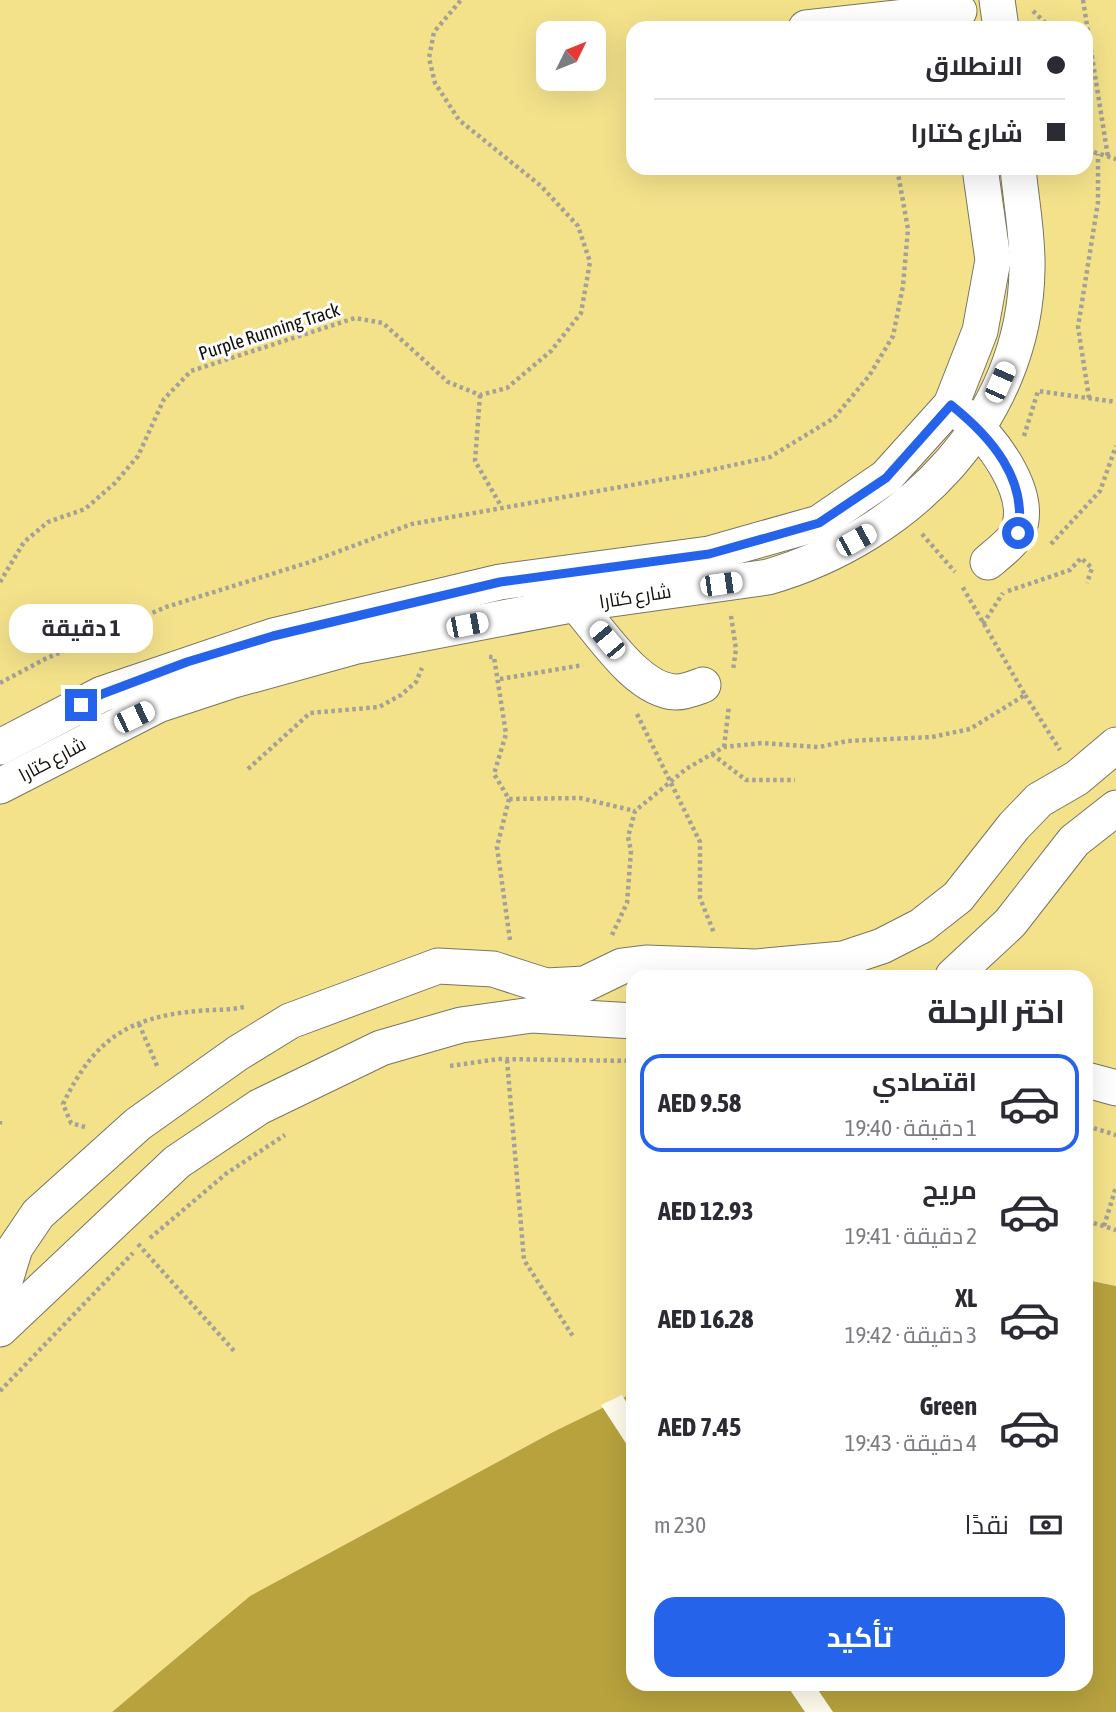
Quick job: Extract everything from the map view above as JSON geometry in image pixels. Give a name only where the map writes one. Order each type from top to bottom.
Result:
[{"type":"street","points":[[1004,21],[1011,2]]},
{"type":"street","points":[[878,21],[960,13]]},
{"type":"street","name":"شارع كتارا","points":[[0,747],[102,694],[273,636],[500,582],[709,554],[819,523],[886,478],[951,405],[980,331],[993,260],[981,175]]},
{"type":"street","name":"شارع كتارا","points":[[0,786],[158,705],[234,680],[357,646],[576,604],[745,580],[798,568],[901,512],[954,460],[979,428],[1009,362],[1022,319],[1027,269],[1019,175]]},
{"type":"street","points":[[951,405],[979,428],[1004,461],[1016,489],[1021,515],[1018,533],[996,577]]},
{"type":"street","points":[[576,604],[622,658],[657,689],[678,692],[703,685]]},
{"type":"street","points":[[0,1297],[15,1248],[38,1214],[138,1124],[238,1053],[290,1021],[438,966],[494,968],[546,986],[585,984],[622,966],[646,963],[755,967],[843,959],[882,946],[931,919],[958,897],[1014,826],[1040,800],[1077,778],[1116,745]]},
{"type":"street","points":[[959,970],[1010,923],[1074,841],[1116,808]]},
{"type":"street","points":[[0,1329],[177,1162],[260,1107],[381,1048],[461,1026],[532,1014],[626,1020]]},
{"type":"street","points":[[1093,1082],[1116,1088]]},
{"type":"path","points":[[461,0],[434,32],[429,58],[435,83],[459,120],[541,186],[578,226],[590,262],[581,313],[551,351],[507,388],[480,395],[475,461],[501,506]]},
{"type":"path","points":[[1083,0],[1086,21]]},
{"type":"path","points":[[1011,2],[1040,21]]},
{"type":"path","points":[[1093,63],[1108,158]]},
{"type":"path","points":[[1093,152],[1116,159]]},
{"type":"path","points":[[1089,398],[1078,327],[1098,202],[1098,154]]},
{"type":"path","points":[[0,682],[45,659],[166,607],[310,562],[412,524],[501,506],[586,494],[771,457],[834,418],[869,376],[893,336],[903,286],[908,229],[898,175]]},
{"type":"path","name":"Purple Running Track","points":[[0,582],[24,542],[48,522],[85,509],[115,483],[138,456],[164,399],[191,371],[355,318],[383,323],[448,382],[480,395]]},
{"type":"path","points":[[1004,461],[1020,445],[1030,425],[1038,391],[1116,402]]},
{"type":"path","points":[[928,539],[950,562],[1025,695],[1077,778]]},
{"type":"path","points":[[996,577],[1070,570],[1081,558],[1092,568],[1087,583]]},
{"type":"path","points":[[730,618],[736,649]]},
{"type":"path","points":[[482,658],[494,657],[506,734],[494,774],[509,799],[498,846],[498,859],[510,943],[517,950]]},
{"type":"path","points":[[499,679],[622,658]]},
{"type":"path","points":[[248,769],[310,713],[379,707],[401,695],[416,682],[423,667],[435,665]]},
{"type":"path","points":[[609,941],[627,903],[631,850],[628,837],[635,811],[712,754],[724,747],[762,743],[818,747],[847,741],[932,737],[970,729],[1025,695]]},
{"type":"path","points":[[635,706],[700,842],[700,898],[715,933]]},
{"type":"path","points":[[712,754],[746,780],[795,780]]},
{"type":"path","points":[[509,799],[580,798],[635,811]]},
{"type":"path","points":[[92,1125],[81,1127],[71,1123],[63,1104],[96,1048],[123,1030],[166,1015],[228,1011],[252,1004]]},
{"type":"path","points":[[139,1024],[161,1075]]},
{"type":"path","points":[[507,1059],[524,1259],[574,1338]]},
{"type":"path","points":[[442,1067],[507,1059],[626,1060]]},
{"type":"path","points":[[0,1121],[0,1127]]},
{"type":"path","points":[[0,1391],[140,1247],[227,1172],[295,1128]]},
{"type":"path","points":[[1093,1128],[1116,1135]]},
{"type":"path","points":[[1104,1226],[1116,1187]]},
{"type":"path","points":[[116,1220],[235,1352]]},
{"type":"path","points":[[1093,1223],[1116,1230]]},
{"type":"shaded area","points":[[0,0],[1116,0],[1116,1286],[1093,1281],[1093,970],[626,970],[626,1396],[553,1432],[250,1596],[112,1712],[0,1712]]},
{"type":"shaded area","points":[[1093,1281],[1116,1286],[1116,1712],[112,1712],[250,1596],[553,1432],[626,1396],[626,1691],[1093,1691]]},
{"type":"pier","points":[[622,1395],[626,1402],[626,1443],[601,1405]]},
{"type":"pier","points":[[791,1691],[819,1691],[833,1712],[805,1712]]},
{"type":"route","points":[[81,705],[102,694],[187,662],[273,636],[500,582],[709,554],[819,523],[886,478],[951,405],[979,428],[1004,461],[1016,489],[1021,515],[1018,533]]}]
